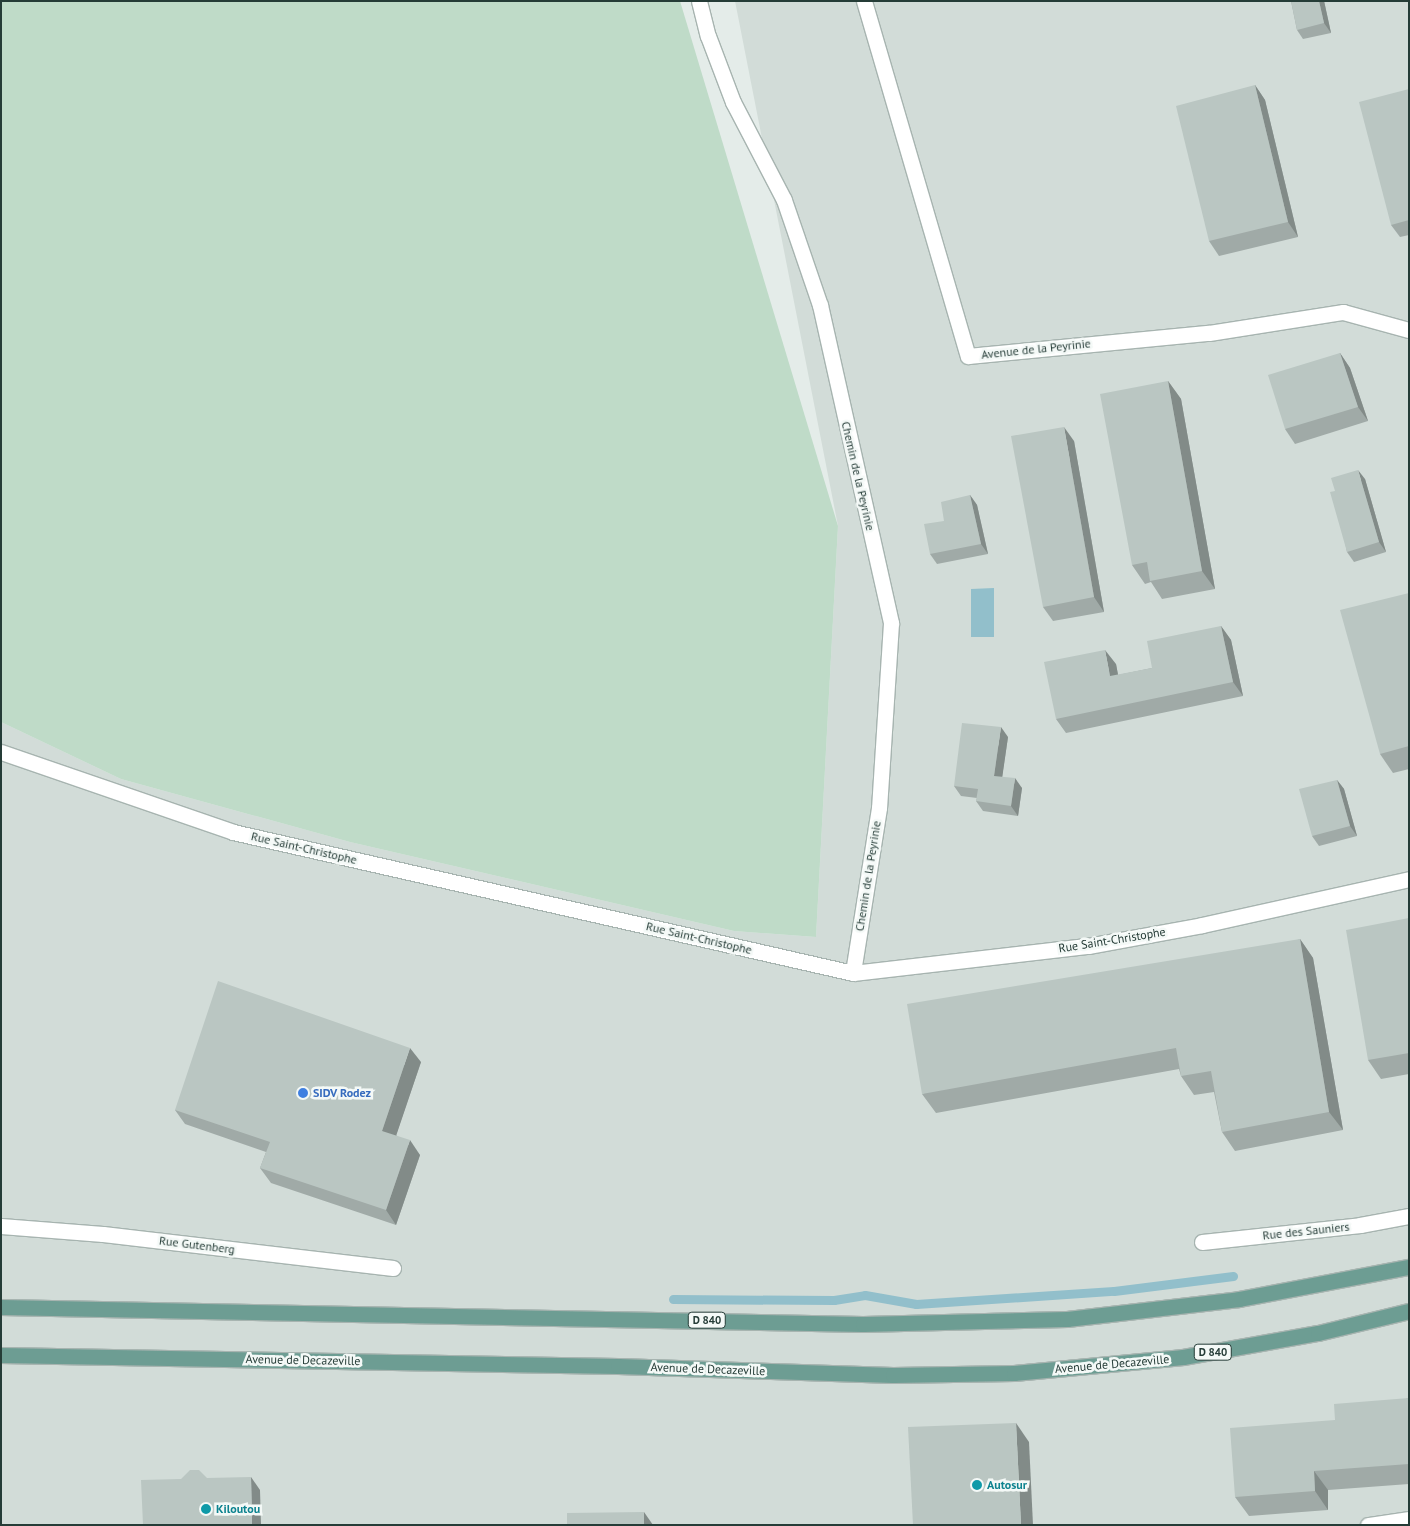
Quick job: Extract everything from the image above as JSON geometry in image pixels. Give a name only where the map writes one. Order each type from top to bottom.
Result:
[{"type":"main road","name":"D 840","points":[[1,1307],[863,1324],[1067,1319],[1239,1299],[1409,1268]]},
{"type":"main road","name":"Avenue de Decazeville","points":[[1,1355],[618,1366],[893,1375],[1014,1373],[1183,1357],[1318,1333],[1409,1312]]},
{"type":"street","name":"Chemin de la Peyrinie","points":[[698,1],[708,36],[733,102],[784,200],[820,305],[891,623],[879,808],[853,973]]},
{"type":"street","name":"Avenue de la Peyrinie","points":[[864,1],[968,356],[1209,333],[1343,312],[1409,330]]},
{"type":"street","name":"Rue Saint-Christophe","points":[[3,758],[233,832],[853,973],[1088,946],[1202,925],[1409,879]]},
{"type":"street","name":"Rue des Sauniers","points":[[1202,1242],[1360,1225],[1409,1216]]},
{"type":"street","name":"Rue Gutenberg","points":[[1,1226],[103,1234],[393,1268]]},
{"type":"street","points":[[1368,1525],[1409,1519]]},
{"type":"shaded area","points":[[735,1],[1409,1],[1409,1525],[1,1525],[1,722],[121,779],[350,842],[734,931],[816,937],[838,526]]},
{"type":"green space","points":[[1,1],[680,1],[838,526],[816,937],[734,931],[350,842],[121,779],[1,722]]},
{"type":"water","points":[[994,588],[994,637],[971,637],[971,589]]},
{"type":"building","points":[[1291,1],[1319,1],[1324,23],[1297,30]]},
{"type":"building","points":[[1255,85],[1288,222],[1209,241],[1176,106]]},
{"type":"building","points":[[1409,89],[1409,220],[1391,225],[1359,102]]},
{"type":"building","points":[[1340,353],[1358,407],[1285,429],[1268,375]]},
{"type":"building","points":[[1168,381],[1202,571],[1150,581],[1147,562],[1132,565],[1100,394]]},
{"type":"building","points":[[1064,427],[1094,597],[1043,607],[1011,436]]},
{"type":"building","points":[[1358,470],[1379,542],[1347,552],[1330,492],[1335,491],[1331,478]]},
{"type":"building","points":[[970,495],[981,544],[930,554],[924,524],[944,521],[941,502]]},
{"type":"building","points":[[1409,593],[1409,746],[1380,754],[1340,610]]},
{"type":"building","points":[[1221,626],[1233,682],[1056,719],[1044,662],[1105,650],[1110,676],[1152,668],[1147,641]]},
{"type":"building","points":[[962,723],[1001,727],[994,776],[1015,778],[1011,806],[976,801],[978,789],[954,786]]},
{"type":"building","points":[[1337,780],[1350,826],[1312,836],[1299,789]]},
{"type":"building","points":[[1409,918],[1409,1053],[1368,1060],[1346,930]]},
{"type":"building","points":[[1300,939],[1329,1112],[1222,1132],[1211,1071],[1181,1076],[1176,1048],[922,1094],[907,1004]]},
{"type":"building","name":"SIDV Rodez","points":[[218,981],[410,1048],[382,1131],[410,1140],[386,1210],[260,1168],[270,1142],[175,1110]]},
{"type":"building","points":[[1409,1398],[1409,1464],[1314,1471],[1315,1491],[1235,1497],[1230,1428],[1335,1420],[1334,1404]]},
{"type":"building","name":"Autosur","points":[[1016,1423],[1021,1525],[913,1525],[908,1427]]},
{"type":"building","name":"Kiloutou","points":[[190,1470],[199,1470],[207,1478],[251,1477],[252,1525],[143,1525],[141,1480],[181,1479]]},
{"type":"building","points":[[644,1512],[644,1525],[567,1525],[567,1513]]},
{"type":"waterway","points":[[673,1299],[834,1300],[865,1295],[916,1304],[1114,1291],[1233,1276]]},
{"type":"place","name":"SIDV Rodez","points":[[303,1093]]},
{"type":"place","name":"Autosur","points":[[977,1485]]},
{"type":"place","name":"Kiloutou","points":[[206,1509]]}]
